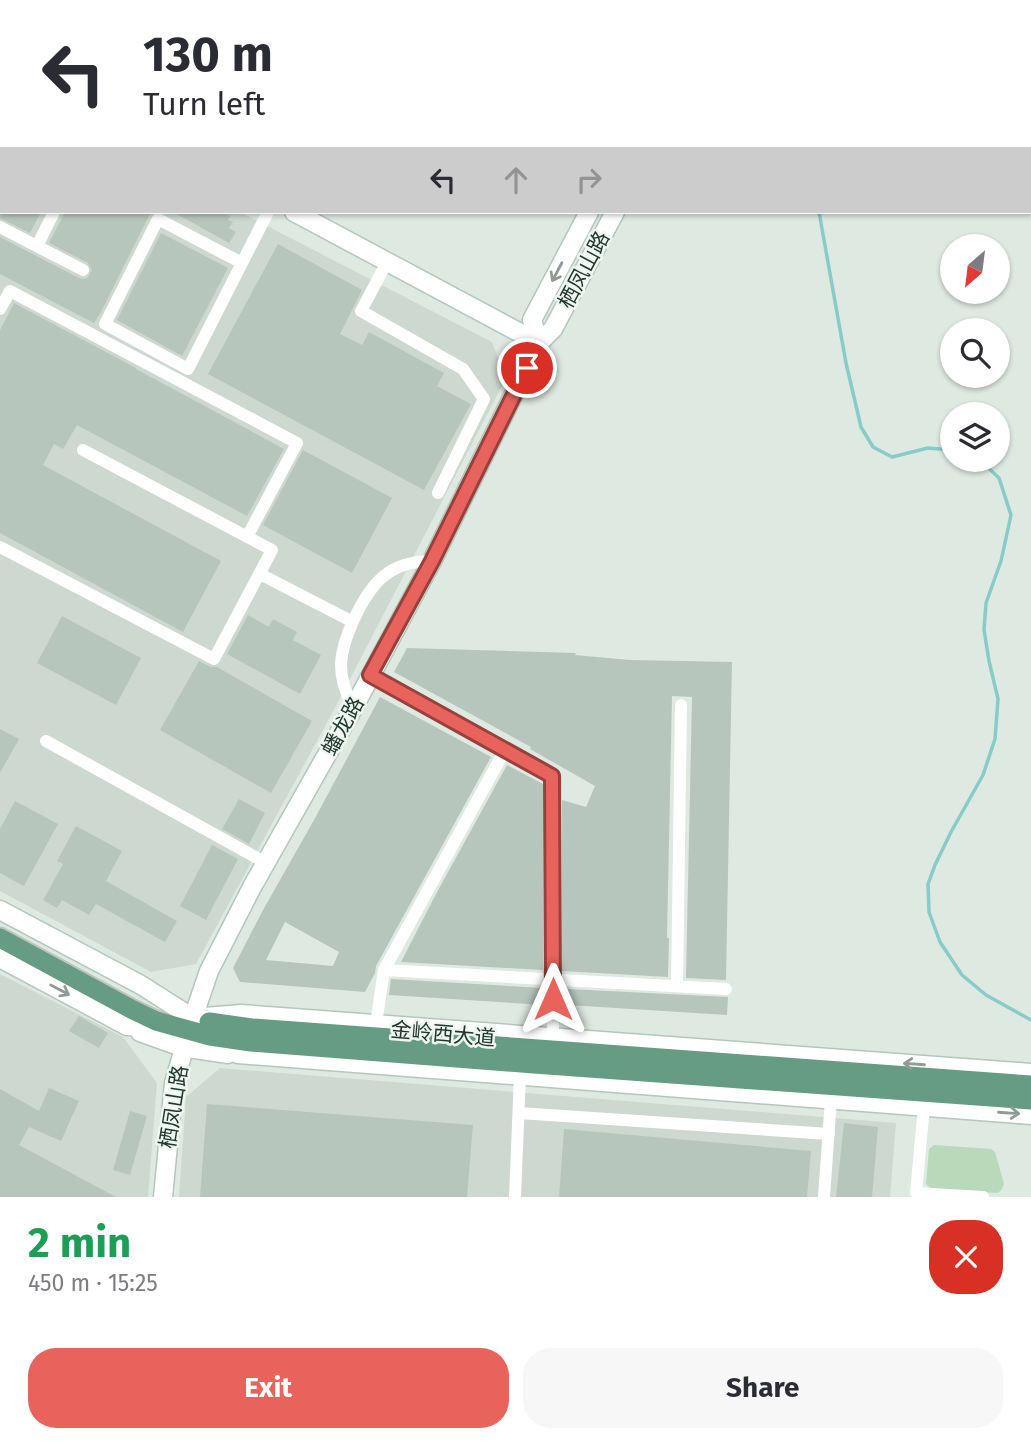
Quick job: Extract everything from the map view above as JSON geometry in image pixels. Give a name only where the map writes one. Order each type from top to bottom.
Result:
[{"type":"main road","name":"金岭西大道","points":[[0,925],[210,1036],[251,1042],[1031,1100]]},
{"type":"main road","name":"金岭西大道","points":[[0,938],[156,1021],[190,1026],[213,1023],[922,1079],[1031,1085]]},
{"type":"street","points":[[37,246],[53,214]]},
{"type":"street","points":[[242,263],[158,219],[105,324],[188,369],[267,214]]},
{"type":"street","points":[[299,214],[539,344]]},
{"type":"street","name":"栖凤山路","points":[[539,344],[532,320],[588,214]]},
{"type":"street","name":"栖凤山路","points":[[539,344],[553,329],[614,214]]},
{"type":"street","points":[[0,227],[83,270]]},
{"type":"street","points":[[387,262],[361,311],[463,369],[484,399],[438,493]]},
{"type":"street","points":[[0,309],[10,291],[297,443],[247,537]]},
{"type":"street","name":"蟠龙路","points":[[190,1026],[209,971],[432,561],[539,344]]},
{"type":"street","points":[[0,547],[214,659],[272,550],[83,450]]},
{"type":"street","points":[[353,707],[343,686],[340,663],[344,642],[365,596],[385,574],[402,565],[432,561]]},
{"type":"street","points":[[260,574],[353,622]]},
{"type":"street","points":[[370,675],[552,776],[553,1037]]},
{"type":"street","points":[[677,986],[681,705]]},
{"type":"street","points":[[46,741],[266,863]]},
{"type":"street","points":[[376,1024],[384,970],[505,750]]},
{"type":"street","points":[[0,910],[141,985],[190,1026],[238,1054],[1031,1115]]},
{"type":"street","points":[[0,958],[127,1026],[190,1026],[241,1014],[1031,1073]]},
{"type":"street","points":[[384,970],[726,989]]},
{"type":"street","name":"栖凤山路","points":[[163,1197],[174,1083],[190,1026]]},
{"type":"street","points":[[515,1197],[520,1075]]},
{"type":"street","points":[[824,1197],[831,1099]]},
{"type":"street","points":[[924,1106],[916,1194],[983,1197]]},
{"type":"street","points":[[519,1113],[829,1134]]},
{"type":"shaded area","points":[[0,214],[244,214],[492,342],[506,378],[336,706],[196,964],[151,972],[0,891]]},
{"type":"shaded area","points":[[0,974],[123,1037],[157,1083],[148,1197],[0,1197]]},
{"type":"shaded area","points":[[220,1068],[896,1123],[890,1197],[179,1197],[186,1097]]},
{"type":"green space","points":[[934,1145],[991,1149],[995,1152],[1004,1184],[1002,1189],[998,1193],[932,1189],[926,1184],[929,1149]]},
{"type":"building","points":[[0,214],[40,214],[30,233],[0,218]]},
{"type":"building","points":[[64,214],[150,214],[94,323],[0,274],[0,237],[79,278],[88,277],[92,270],[88,263],[49,243]]},
{"type":"building","points":[[177,214],[226,214],[230,216],[228,220],[233,222],[229,228],[236,232],[229,243]]},
{"type":"building","points":[[161,233],[228,268],[182,356],[117,320]]},
{"type":"building","points":[[278,244],[362,290],[340,334],[362,345],[369,332],[444,373],[437,386],[471,404],[424,490],[208,374]]},
{"type":"building","points":[[14,303],[284,449],[247,516],[77,425],[63,449],[54,444],[43,465],[221,561],[183,632],[0,533],[0,330]]},
{"type":"building","points":[[303,450],[392,498],[352,573],[263,525]]},
{"type":"building","points":[[248,615],[269,627],[273,619],[297,632],[293,640],[321,655],[300,694],[227,654]]},
{"type":"building","points":[[62,616],[141,658],[116,705],[37,663]]},
{"type":"building","points":[[407,648],[576,653],[575,655],[630,660],[732,662],[726,980],[686,978],[692,697],[672,696],[668,977],[562,971],[562,800],[586,807],[595,786],[530,749],[531,747],[394,672]]},
{"type":"building","points":[[199,661],[217,667],[312,721],[271,793],[160,730]]},
{"type":"building","points":[[380,697],[491,757],[376,966],[365,992],[240,982],[233,968]],"holes":[[[285,922],[339,952],[333,966],[266,960]]]},
{"type":"building","points":[[0,729],[19,739],[0,773]]},
{"type":"building","points":[[507,765],[543,784],[543,970],[401,962],[436,894]]},
{"type":"building","points":[[239,799],[265,813],[249,844],[222,829]]},
{"type":"building","points":[[15,801],[58,824],[24,886],[0,873],[0,829]]},
{"type":"building","points":[[76,826],[122,851],[106,881],[177,921],[165,942],[96,904],[89,915],[62,900],[57,908],[43,900],[63,864],[57,861]]},
{"type":"building","points":[[212,845],[238,859],[206,920],[180,906]]},
{"type":"building","points":[[391,979],[544,988],[544,1005],[389,995]]},
{"type":"building","points":[[568,989],[728,997],[727,1015],[568,1005]]},
{"type":"building","points":[[79,1016],[108,1033],[99,1048],[69,1031]]},
{"type":"building","points":[[49,1088],[79,1101],[61,1141],[29,1127],[19,1145],[116,1197],[0,1197],[0,1089],[39,1111]]},
{"type":"building","points":[[207,1104],[473,1125],[467,1197],[200,1197]]},
{"type":"building","points":[[130,1111],[147,1116],[130,1175],[113,1170]]},
{"type":"building","points":[[844,1123],[878,1127],[872,1197],[836,1197]]},
{"type":"building","points":[[564,1129],[811,1151],[807,1197],[559,1197]]},
{"type":"waterway","points":[[819,214],[846,363],[861,427],[873,447],[892,457],[928,448],[940,449]]},
{"type":"waterway","points":[[993,472],[999,478],[1011,515],[1001,561],[986,603],[984,630],[998,699],[995,739],[983,775],[935,865],[928,884],[929,912],[940,942],[962,975],[986,995],[1031,1020]]},
{"type":"route","points":[[527,368],[432,561],[370,675],[552,776],[553,999]]}]
